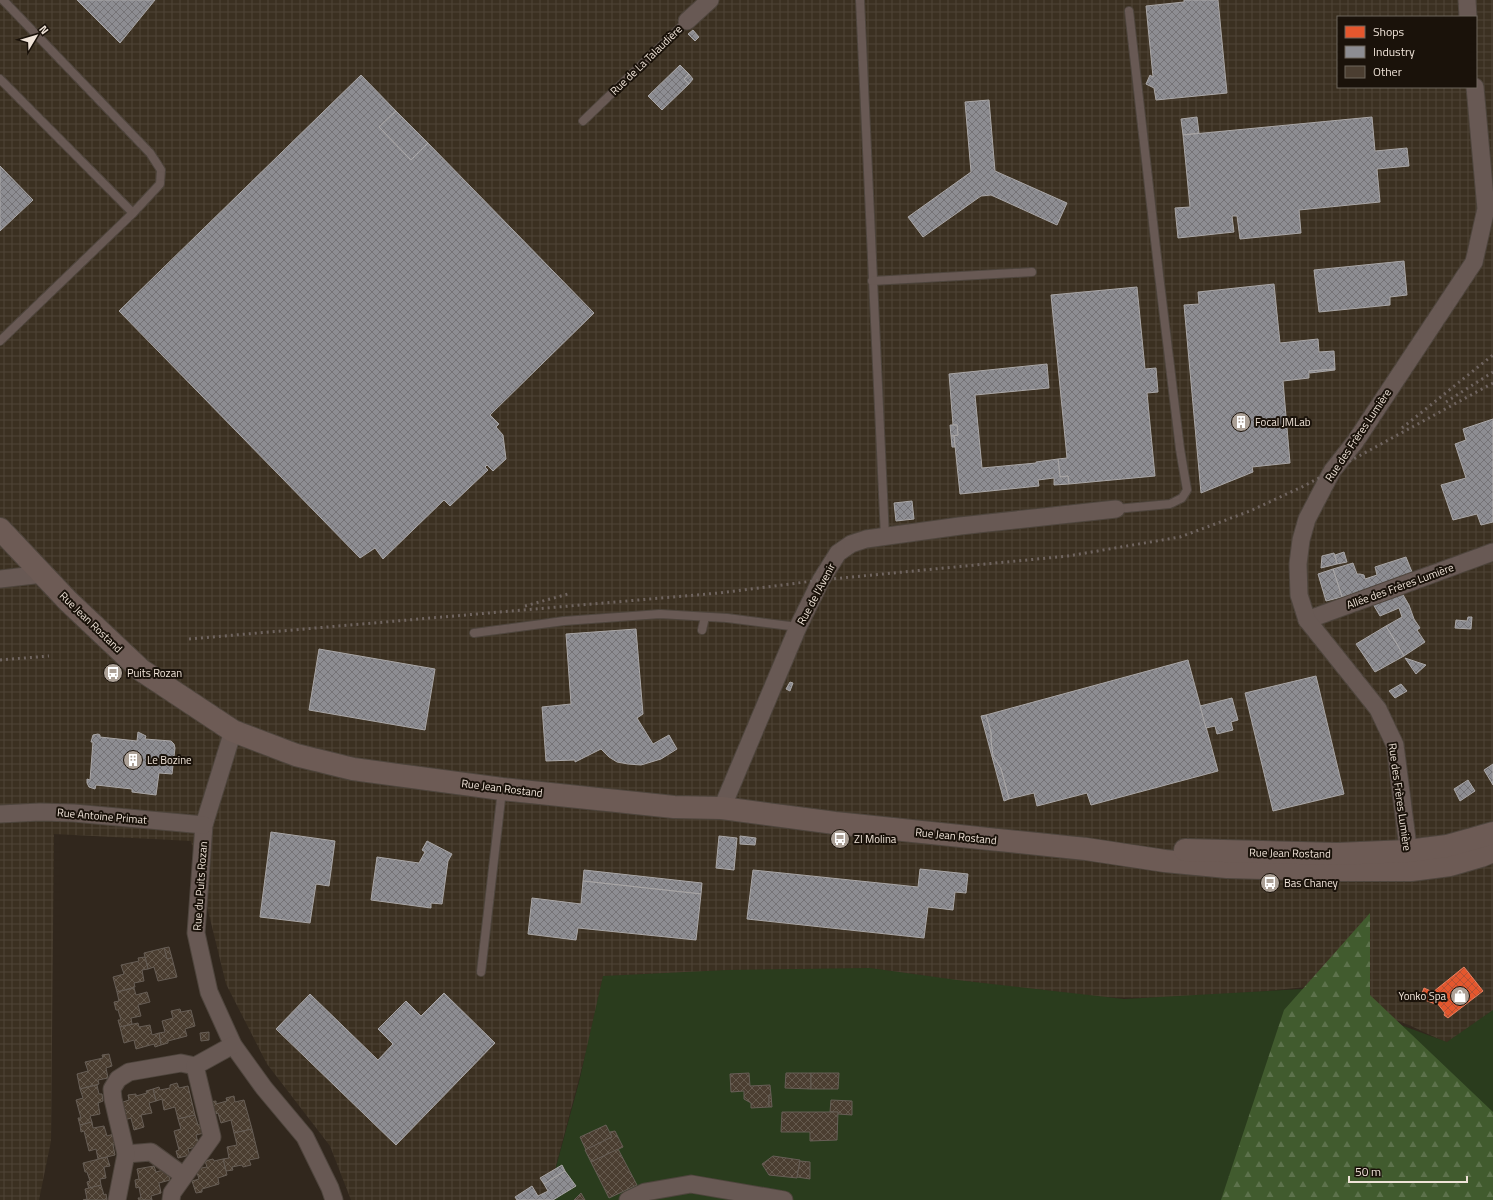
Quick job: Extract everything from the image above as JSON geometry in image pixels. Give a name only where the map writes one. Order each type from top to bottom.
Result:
[{"type":"main road","name":"Rue Jean Rostand","points":[[0,529],[68,601],[140,670],[233,731],[296,755],[353,769],[502,789],[674,807],[722,808],[835,823],[1086,848],[1337,854],[1450,865],[1493,851]]},
{"type":"main road","name":"Rue Jean Rostand","points":[[1409,860],[1447,846],[1493,833]]},
{"type":"street","name":"Rue de La Talaudière","points":[[688,21],[710,0]]},
{"type":"street","points":[[1467,0],[1468,16]]},
{"type":"street","name":"Rue des Frères Lumière","points":[[1409,860],[1395,745],[1378,709],[1307,620],[1299,595],[1298,564],[1301,540],[1306,519],[1332,471],[1355,442],[1474,262],[1486,209],[1475,88]]},
{"type":"street","name":"Rue de l'Avenir","points":[[722,808],[798,627],[821,580],[838,553],[851,544],[866,540],[960,526],[1116,509]]},
{"type":"street","name":"Allée des Frères Lumière","points":[[1307,620],[1493,552]]},
{"type":"street","points":[[0,579],[43,574]]},
{"type":"street","name":"Rue du Puits Rozan","points":[[233,731],[204,825],[196,933],[209,992],[233,1045],[264,1088],[305,1137],[330,1188],[334,1200]]},
{"type":"street","name":"Rue Antoine Primat","points":[[0,814],[40,812],[74,813],[204,825]]},
{"type":"street","points":[[117,1200],[126,1154],[113,1099],[112,1089],[118,1079],[129,1072],[180,1063],[195,1066],[233,1045]]},
{"type":"street","points":[[172,1200],[172,1193],[212,1137],[195,1066]]},
{"type":"street","points":[[126,1154],[151,1152],[184,1176]]},
{"type":"street","points":[[628,1200],[645,1192],[691,1184],[784,1200]]},
{"type":"lane","points":[[0,341],[133,213],[160,184],[161,170],[150,153],[3,0]]},
{"type":"lane","points":[[860,0],[885,537]]},
{"type":"lane","points":[[1116,509],[1170,504],[1182,498],[1187,490],[1180,449],[1129,11]]},
{"type":"lane","name":"Rue de La Talaudière","points":[[583,121],[688,21]]},
{"type":"lane","points":[[0,79],[133,213]]},
{"type":"lane","points":[[872,281],[1032,272]]},
{"type":"lane","points":[[474,633],[564,621],[660,614],[798,627]]},
{"type":"lane","points":[[702,630],[704,617]]},
{"type":"lane","points":[[481,972],[502,789]]},
{"type":"shaded area","points":[[0,0],[1493,0],[1493,1014],[1449,1044],[1409,1025],[1305,987],[1199,998],[1055,997],[606,977],[547,1200],[351,1200],[330,1146],[267,1064],[226,984],[191,841],[54,834],[51,1141],[39,1200],[0,1200]]},
{"type":"green space","points":[[1370,913],[1370,995],[1493,1112],[1493,1200],[1221,1200],[1284,1010]]},
{"type":"green space","points":[[870,968],[957,980],[1124,999],[1303,989],[1447,1042],[1493,1010],[1493,1200],[547,1200],[579,1082],[603,976],[727,970]]},
{"type":"building: Shops","points":[[1464,967],[1483,991],[1448,1018],[1444,1015],[1445,1013],[1437,1003],[1435,1004],[1420,998],[1424,988],[1433,992]]},
{"type":"building: Industry","points":[[77,0],[155,0],[120,43]]},
{"type":"building: Industry","points":[[1184,0],[1218,0],[1227,93],[1156,100],[1154,88],[1146,84],[1150,75],[1153,77],[1146,6],[1184,2]]},
{"type":"building: Industry","points":[[693,30],[699,37],[695,41],[688,34]]},
{"type":"building: Industry","points":[[680,65],[689,74],[684,79],[689,84],[662,110],[648,96]]},
{"type":"building: Industry","points":[[689,74],[693,79],[689,84],[684,79]]},
{"type":"building: Industry","points":[[361,75],[396,111],[379,127],[411,160],[428,143],[594,313],[490,415],[499,424],[496,427],[503,435],[506,459],[493,471],[487,465],[485,467],[488,470],[450,506],[444,500],[383,559],[375,548],[360,558],[119,311]]},
{"type":"building: Industry","points":[[989,100],[995,171],[1067,203],[1057,225],[991,195],[981,196],[923,237],[908,217],[971,172],[965,102]]},
{"type":"building: Industry","points":[[396,111],[428,143],[411,160],[379,127]]},
{"type":"building: Industry","points":[[1197,117],[1199,133],[1183,135],[1181,119]]},
{"type":"building: Industry","points":[[1372,117],[1375,151],[1407,148],[1409,166],[1377,169],[1380,202],[1299,210],[1301,233],[1240,239],[1237,216],[1232,216],[1234,232],[1178,238],[1175,208],[1190,207],[1183,135]]},
{"type":"building: Industry","points":[[0,166],[33,200],[0,231]]},
{"type":"building: Industry","points":[[1404,261],[1407,295],[1390,297],[1390,305],[1319,312],[1314,270]]},
{"type":"building: Industry","name":"Focal JMLab","points":[[1274,284],[1280,343],[1318,339],[1319,352],[1334,351],[1335,369],[1309,371],[1309,378],[1283,381],[1290,463],[1252,467],[1253,472],[1201,493],[1184,305],[1199,304],[1198,292]]},
{"type":"building: Industry","points":[[1137,287],[1145,369],[1156,368],[1158,392],[1147,393],[1155,476],[1069,484],[1068,476],[1060,477],[1058,459],[1067,458],[1051,295]]},
{"type":"building: Industry","points":[[1047,364],[1049,388],[975,395],[982,468],[1036,463],[1058,459],[1060,477],[1068,476],[1069,484],[1054,485],[1054,478],[1038,480],[1039,486],[960,494],[954,436],[958,435],[957,425],[953,425],[949,374]]},
{"type":"building: Industry","points":[[1335,369],[1310,373],[1309,371]]},
{"type":"building: Industry","points":[[1493,419],[1493,522],[1481,525],[1477,514],[1453,520],[1441,485],[1466,478],[1455,444],[1466,440],[1463,429]]},
{"type":"building: Industry","points":[[950,425],[957,425],[958,435],[951,436]]},
{"type":"building: Industry","points":[[951,436],[954,436],[955,447],[952,447]]},
{"type":"building: Industry","points":[[912,501],[914,519],[896,521],[894,503]]},
{"type":"building: Industry","points":[[1344,552],[1347,562],[1337,564],[1335,555]]},
{"type":"building: Industry","points":[[1334,553],[1337,564],[1321,568],[1322,556]]},
{"type":"building: Industry","points":[[1406,557],[1414,577],[1363,596],[1361,591],[1342,597],[1333,569],[1353,563],[1357,574],[1364,575],[1365,579],[1377,575],[1375,567]]},
{"type":"building: Industry","points":[[1333,569],[1342,597],[1326,601],[1318,574]]},
{"type":"building: Industry","points":[[1399,588],[1420,628],[1417,630],[1425,642],[1404,656],[1386,626],[1402,617],[1399,608],[1380,616],[1370,599]]},
{"type":"building: Industry","points":[[1468,617],[1472,617],[1471,629],[1455,628],[1456,620],[1467,621]]},
{"type":"building: Industry","points":[[1386,626],[1404,656],[1375,672],[1356,644]]},
{"type":"building: Industry","points":[[636,629],[643,714],[637,718],[653,744],[669,735],[677,749],[661,759],[641,765],[617,762],[601,749],[575,762],[575,760],[546,761],[542,707],[571,704],[566,634]]},
{"type":"building: Industry","points":[[319,649],[435,669],[425,730],[309,710]]},
{"type":"building: Industry","points":[[1405,658],[1426,665],[1416,674]]},
{"type":"building: Industry","points":[[1188,660],[1218,771],[1091,805],[1087,793],[1037,806],[1034,793],[1009,799],[1001,769],[993,756],[991,733],[986,715]]},
{"type":"building: Industry","points":[[1316,676],[1344,794],[1273,811],[1245,693]]},
{"type":"building: Industry","points":[[790,682],[793,683],[790,691],[786,689]]},
{"type":"building: Industry","points":[[1401,684],[1407,691],[1395,698],[1389,691]]},
{"type":"building: Industry","points":[[1232,698],[1238,720],[1231,722],[1233,730],[1217,734],[1215,726],[1206,728],[1200,706]]},
{"type":"building: Industry","points":[[986,715],[991,733],[993,756],[1001,769],[1009,799],[1004,801],[981,716]]},
{"type":"building: Industry","name":"Le Bozine","points":[[138,732],[146,736],[145,739],[171,741],[174,744],[175,748],[172,774],[159,773],[156,795],[132,792],[132,789],[96,785],[95,789],[89,787],[87,779],[90,780],[93,742],[91,742],[93,735],[98,734],[100,737],[137,741]]},
{"type":"building: Industry","points":[[1493,764],[1493,785],[1484,770]]},
{"type":"building: Industry","points":[[1468,780],[1475,791],[1460,801],[1454,789]]},
{"type":"building: Industry","points":[[271,832],[335,841],[329,886],[316,884],[310,923],[260,917]]},
{"type":"building: Industry","points":[[719,836],[737,838],[734,870],[716,868]]},
{"type":"building: Industry","points":[[740,836],[756,838],[755,845],[740,844]]},
{"type":"building: Industry","points":[[427,841],[452,854],[448,861],[442,904],[431,903],[431,908],[371,900],[377,857],[419,863],[425,852],[422,850]]},
{"type":"building: Industry","points":[[920,869],[968,874],[966,893],[955,892],[953,910],[928,907],[924,938],[747,919],[753,870],[918,887]]},
{"type":"building: Industry","points":[[584,870],[702,883],[701,894],[583,881]]},
{"type":"building: Industry","points":[[583,881],[701,894],[696,940],[578,928],[576,940],[528,934],[532,898],[581,904]]},
{"type":"building: Industry","points":[[444,993],[495,1043],[396,1145],[276,1029],[310,994],[378,1060],[393,1044],[378,1029],[406,1001],[421,1016]]},
{"type":"building: Industry","points":[[562,1165],[565,1171],[544,1184],[540,1178]]},
{"type":"building: Industry","points":[[565,1171],[576,1186],[553,1200],[517,1200],[515,1197],[532,1186],[538,1196],[548,1191],[544,1184]]},
{"type":"building: Other","points":[[169,947],[172,958],[167,959],[164,948]]},
{"type":"building: Other","points":[[164,948],[167,959],[172,958],[177,977],[158,981],[154,967],[148,969],[144,953]]},
{"type":"building: Other","points":[[145,957],[148,969],[142,970],[144,981],[134,983],[135,987],[117,992],[113,977],[124,974],[121,965],[139,961],[138,958]]},
{"type":"building: Other","points":[[134,988],[136,995],[147,992],[150,1002],[138,1005],[141,1016],[131,1018],[132,1024],[120,1027],[118,1020],[121,1020],[114,1002],[119,1001],[117,992]]},
{"type":"building: Other","points":[[180,1009],[181,1012],[191,1010],[195,1026],[185,1029],[187,1036],[168,1041],[168,1043],[161,1045],[159,1033],[165,1032],[162,1021],[173,1018],[171,1011]]},
{"type":"building: Other","points":[[138,1023],[139,1027],[150,1025],[152,1035],[159,1033],[161,1045],[155,1047],[154,1044],[136,1049],[134,1040],[124,1043],[120,1027]]},
{"type":"building: Other","points":[[209,1032],[209,1040],[201,1041],[200,1033]]},
{"type":"building: Other","points":[[109,1054],[112,1066],[106,1068],[108,1078],[98,1080],[99,1084],[80,1089],[77,1074],[88,1071],[85,1062],[103,1058],[102,1055]]},
{"type":"building: Other","points":[[749,1073],[750,1086],[770,1085],[771,1095],[769,1095],[769,1107],[751,1108],[751,1103],[744,1099],[744,1091],[731,1092],[730,1074]]},
{"type":"building: Other","points":[[786,1073],[811,1073],[811,1089],[785,1088]]},
{"type":"building: Other","points":[[811,1073],[839,1073],[838,1089],[811,1089]]},
{"type":"building: Other","points":[[177,1083],[179,1088],[188,1086],[195,1115],[178,1119],[175,1107],[164,1110],[162,1099],[156,1101],[153,1089],[159,1087],[160,1090],[170,1088],[170,1085]]},
{"type":"building: Other","points":[[97,1085],[99,1094],[102,1094],[103,1101],[98,1103],[100,1114],[90,1116],[92,1122],[80,1125],[78,1118],[81,1118],[76,1100],[83,1098],[80,1089]]},
{"type":"building: Other","points":[[153,1089],[156,1101],[149,1103],[152,1113],[141,1115],[144,1127],[134,1130],[131,1118],[124,1120],[120,1103],[129,1100],[128,1095],[136,1094],[136,1096],[147,1093],[146,1091]]},
{"type":"building: Other","points":[[769,1095],[771,1095],[772,1107],[769,1107]]},
{"type":"building: Other","points":[[234,1096],[235,1102],[244,1100],[252,1129],[234,1133],[231,1120],[221,1123],[218,1113],[212,1115],[209,1102],[216,1101],[216,1104],[227,1101],[226,1098]]},
{"type":"building: Other","points":[[831,1100],[852,1101],[852,1115],[830,1112]]},
{"type":"building: Other","points":[[782,1112],[838,1112],[837,1140],[810,1141],[810,1132],[781,1132]]},
{"type":"building: Other","points":[[195,1115],[198,1125],[202,1124],[204,1133],[196,1135],[199,1146],[188,1149],[190,1155],[178,1158],[176,1151],[179,1150],[174,1131],[181,1129],[178,1119]]},
{"type":"building: Other","points":[[92,1122],[93,1128],[104,1126],[107,1136],[114,1134],[116,1144],[113,1145],[115,1155],[98,1159],[96,1149],[89,1151],[84,1131],[81,1132],[80,1125]]},
{"type":"building: Other","points":[[606,1125],[612,1137],[586,1150],[580,1137]]},
{"type":"building: Other","points":[[252,1129],[259,1158],[249,1160],[251,1165],[232,1167],[233,1170],[226,1171],[223,1159],[229,1158],[227,1147],[237,1145],[234,1133]]},
{"type":"building: Other","points":[[615,1131],[623,1147],[591,1162],[585,1150],[612,1137],[610,1132]]},
{"type":"building: Other","points":[[618,1149],[637,1185],[609,1198],[591,1162]]},
{"type":"building: Other","points":[[773,1156],[800,1160],[797,1178],[769,1175],[762,1164]]},
{"type":"building: Other","points":[[107,1157],[110,1166],[104,1167],[106,1178],[100,1179],[101,1185],[89,1189],[87,1182],[90,1181],[87,1172],[85,1172],[83,1163]]},
{"type":"building: Other","points":[[213,1159],[214,1161],[223,1159],[227,1175],[218,1178],[219,1184],[202,1189],[202,1192],[196,1193],[192,1181],[199,1179],[196,1169],[207,1167],[205,1161]]},
{"type":"building: Other","points":[[800,1161],[810,1162],[810,1179],[797,1177]]},
{"type":"building: Other","points":[[154,1166],[156,1172],[167,1169],[170,1180],[159,1183],[161,1193],[151,1196],[152,1200],[139,1200],[138,1198],[141,1198],[139,1187],[136,1188],[135,1180],[139,1179],[137,1169]]},
{"type":"building: Other","points":[[101,1185],[104,1195],[106,1194],[107,1200],[83,1200],[87,1199],[85,1189]]},
{"type":"building: Other","points":[[581,1193],[585,1200],[574,1200]]},
{"type":"railway","points":[[1402,428],[1493,355]]},
{"type":"railway","points":[[1446,402],[1493,372]]},
{"type":"railway","points":[[189,639],[719,593],[821,580],[1068,556],[1180,537],[1250,511],[1304,486],[1493,383]]},
{"type":"railway","points":[[525,606],[568,594]]},
{"type":"railway","points":[[0,660],[49,656]]},
{"type":"place","name":"Focal JMLab","points":[[1241,422]]},
{"type":"place","name":"Puits Rozan","points":[[113,673]]},
{"type":"place","name":"Le Bozine","points":[[133,760]]},
{"type":"place","name":"ZI Molina","points":[[840,839]]},
{"type":"place","name":"Bas Chaney","points":[[1270,883]]},
{"type":"place","name":"Yonko Spa","points":[[1460,996]]}]
